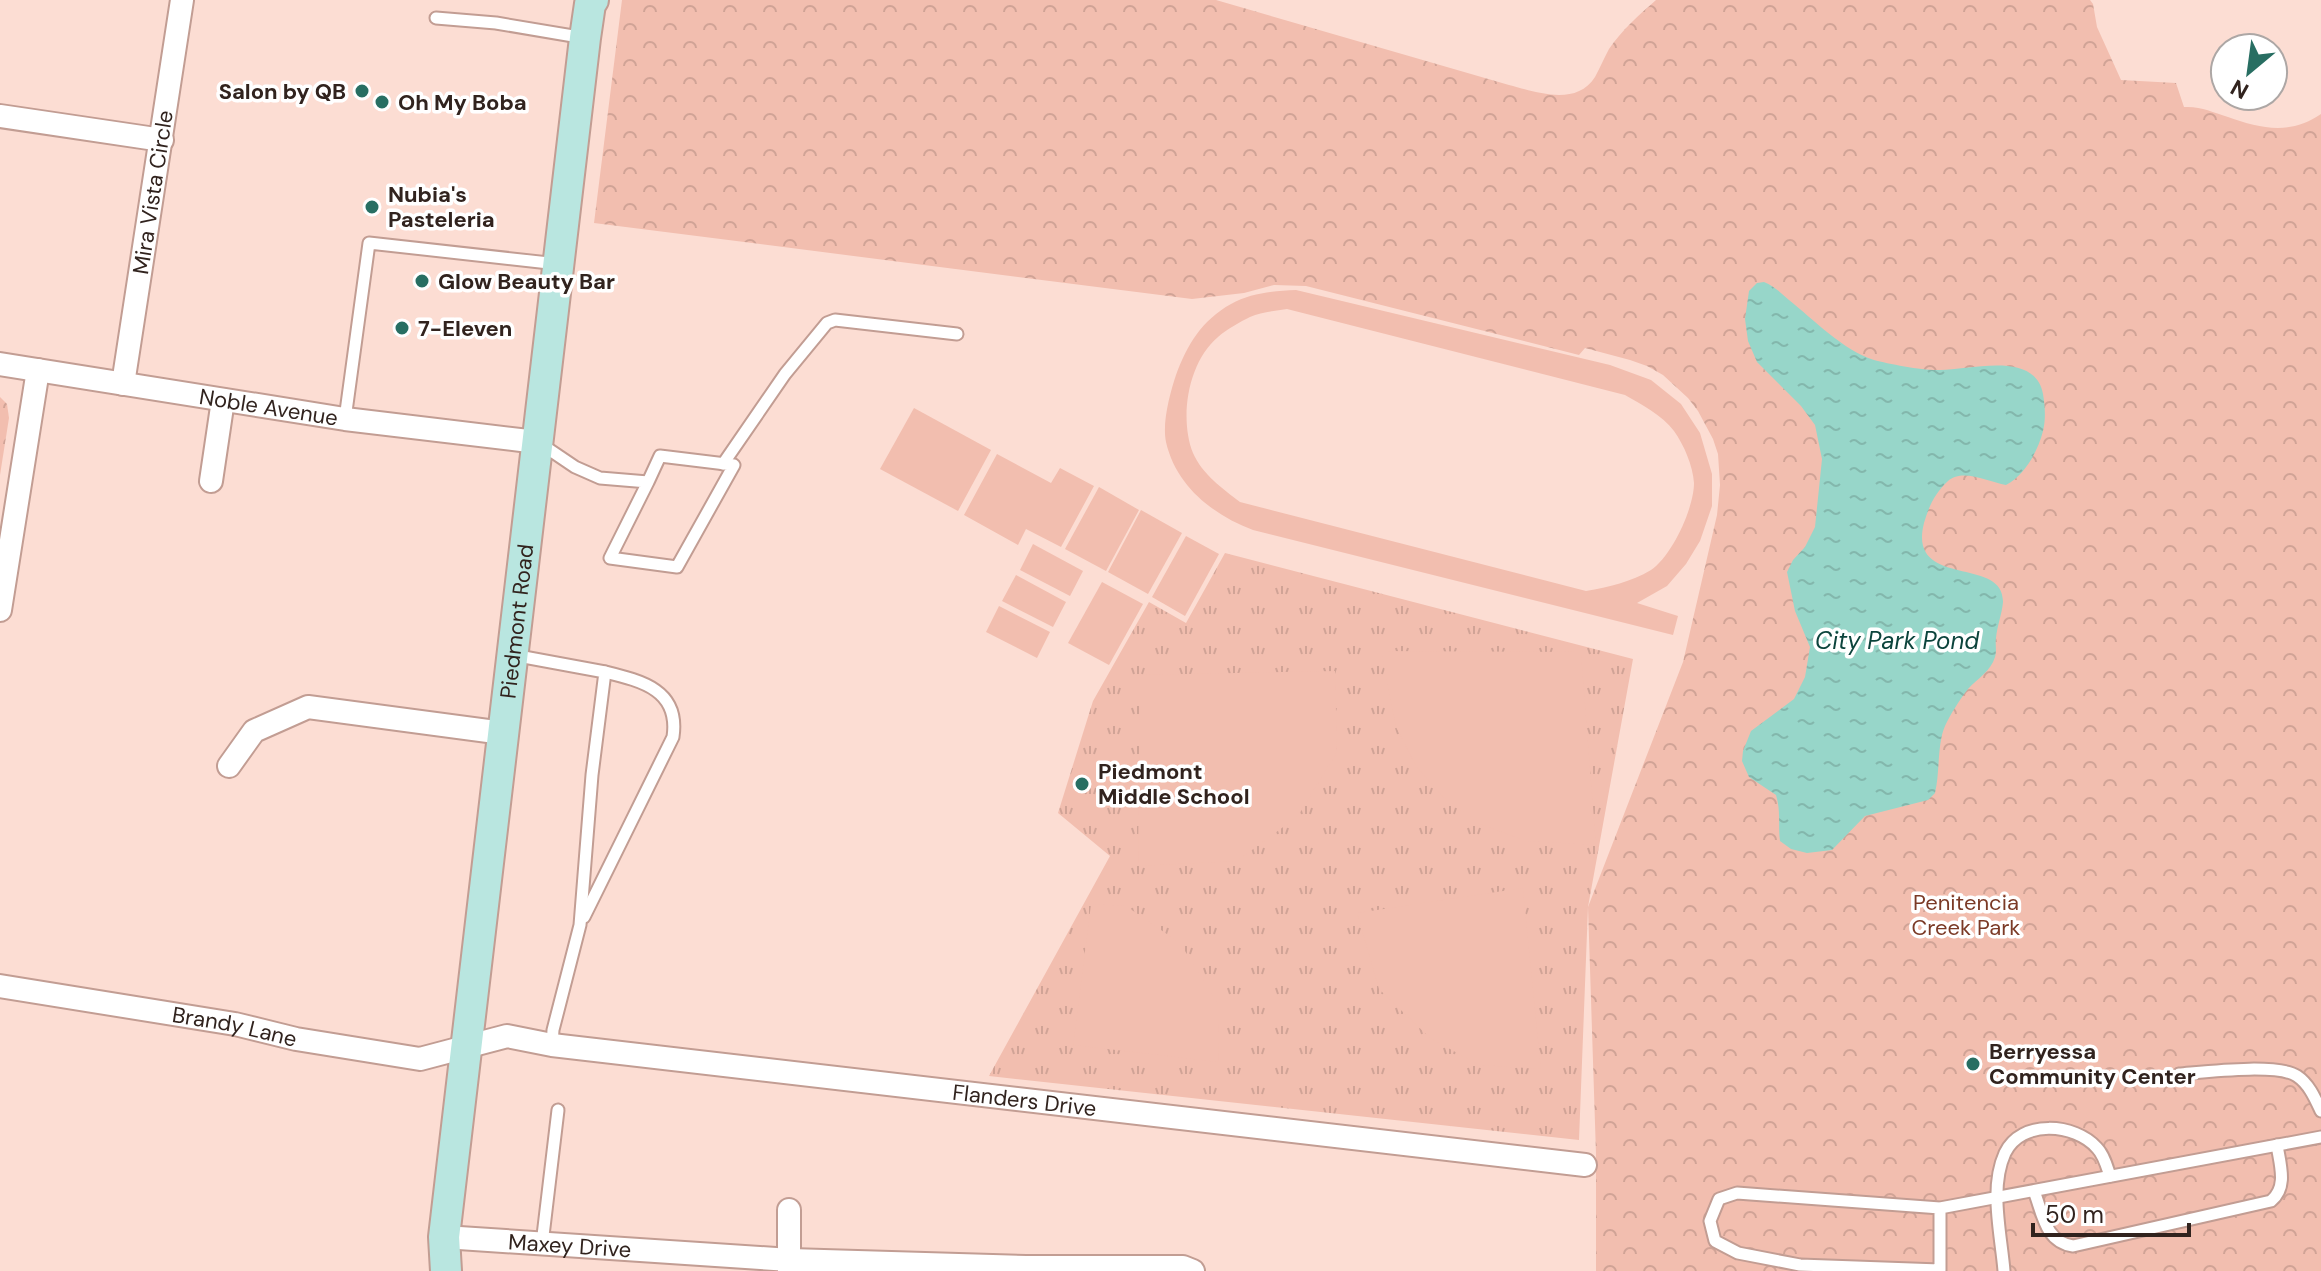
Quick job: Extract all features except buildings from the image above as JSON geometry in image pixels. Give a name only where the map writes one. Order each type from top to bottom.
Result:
[{"type":"main road","name":"Piedmont Road","points":[[446,1271],[444,1237],[589,1]]},
{"type":"main road","name":"Piedmont Road","points":[[423,1271],[444,1237]]},
{"type":"street","name":"Mira Vista Circle","points":[[123,384],[182,0]]},
{"type":"street","points":[[0,116],[162,140]]},
{"type":"street","name":"Noble Avenue","points":[[0,364],[345,419],[537,442]]},
{"type":"street","points":[[0,610],[3,574],[38,370]]},
{"type":"street","points":[[211,481],[223,400]]},
{"type":"street","points":[[229,766],[254,731],[308,707],[503,733]]},
{"type":"street","name":"Brandy Lane","points":[[0,986],[235,1024],[296,1039],[420,1059],[466,1046]]},
{"type":"street","name":"Flanders Drive","points":[[466,1046],[507,1036],[552,1045],[1585,1165]]},
{"type":"street","points":[[789,1210],[789,1266]]},
{"type":"street","name":"Maxey Drive","points":[[444,1237],[789,1266],[1183,1267],[1193,1271]]},
{"type":"lane","points":[[436,18],[496,23],[585,38]]},
{"type":"lane","points":[[345,419],[369,243],[559,264]]},
{"type":"lane","points":[[723,464],[785,374],[827,323],[835,320],[957,334]]},
{"type":"lane","points":[[537,442],[575,467],[600,478],[648,482]]},
{"type":"lane","points":[[660,456],[734,465],[677,567],[610,558],[648,482],[660,456]]},
{"type":"lane","points":[[512,654],[638,680],[657,690],[672,709],[673,737],[580,925]]},
{"type":"lane","points":[[552,1045],[553,1030],[580,925],[592,775],[605,672]]},
{"type":"lane","points":[[2179,1074],[2277,1069],[2296,1075],[2311,1090],[2321,1111]]},
{"type":"lane","points":[[542,1244],[558,1110]]},
{"type":"lane","points":[[2004,1271],[1998,1175],[2006,1151],[2016,1138],[2040,1128],[2066,1131],[2089,1140],[2100,1151],[2110,1176]]},
{"type":"lane","points":[[1940,1208],[1940,1270],[1800,1265],[1738,1253],[1715,1241],[1710,1221],[1719,1199],[1737,1193],[1940,1208],[2321,1137]]},
{"type":"lane","points":[[2034,1191],[2052,1237],[2061,1244],[2073,1246],[2271,1201],[2279,1195],[2282,1181],[2277,1145]]},
{"type":"green space","name":"Penitencia Creek Park","points":[[622,0],[1216,0],[1531,91],[1567,95],[1587,86],[1614,42],[1656,0],[2090,0],[2097,27],[2121,80],[2176,83],[2184,107],[2201,108],[2264,127],[2298,125],[2321,114],[2321,1271],[1596,1271],[1596,1154],[1588,907],[1683,662],[1717,515],[1720,485],[1718,454],[1713,439],[1688,398],[1663,375],[1630,360],[1585,348],[1579,355],[1306,286],[1274,285],[1244,293],[1192,299],[594,223]]},
{"type":"green space","points":[[1296,290],[1610,365],[1651,380],[1681,404],[1700,433],[1712,474],[1712,506],[1700,541],[1686,564],[1667,586],[1637,603],[1678,616],[1673,635],[1253,530],[1224,516],[1198,497],[1178,472],[1166,442],[1167,408],[1180,364],[1197,334],[1221,310],[1246,297]],"holes":[[[1287,309],[1625,395],[1658,415],[1674,431],[1690,463],[1693,493],[1680,531],[1659,563],[1628,581],[1586,591],[1240,502],[1197,461],[1187,424],[1193,375],[1208,348],[1225,331],[1250,317]]]},
{"type":"green space","points":[[0,397],[7,404],[9,418],[0,475]]},
{"type":"green space","points":[[914,408],[991,450],[958,511],[880,469]]},
{"type":"green space","points":[[997,454],[1051,483],[1060,468],[1094,486],[1061,547],[1026,529],[1018,545],[964,515]]},
{"type":"green space","points":[[1099,487],[1139,510],[1106,571],[1065,549]]},
{"type":"green space","points":[[1141,510],[1182,533],[1148,594],[1108,572]]},
{"type":"green space","points":[[1186,536],[1219,554],[1185,616],[1152,597]]},
{"type":"green space","points":[[1033,544],[1083,571],[1070,596],[1020,570]]},
{"type":"green space","points":[[1225,553],[1633,659],[1588,907],[1579,1140],[989,1076],[1110,856],[1058,813],[1093,701],[1149,602],[1186,623]]},
{"type":"green space","points":[[1016,575],[1066,602],[1053,627],[1002,601]]},
{"type":"green space","points":[[1102,582],[1143,604],[1109,665],[1068,643]]},
{"type":"green space","points":[[999,606],[1050,632],[1037,658],[986,632]]},
{"type":"green space","points":[[1381,651],[1581,652],[1596,845],[1526,841],[1480,824],[1444,798],[1416,766],[1396,727]]},
{"type":"green space","points":[[1335,671],[1337,752],[1298,816],[1237,861],[1138,866],[1140,675]]},
{"type":"green space","points":[[1523,888],[1541,1069],[1479,1065],[1430,1038],[1379,989],[1357,913]]},
{"type":"green space","points":[[1091,904],[1126,906],[1180,943],[1218,1004],[1219,1062],[1073,1045]]},
{"type":"water","name":"City Park Pond","points":[[1764,282],[1840,342],[1863,356],[1925,369],[2015,367],[2038,380],[2045,408],[2041,439],[2030,462],[2013,481],[2006,485],[1976,477],[1954,477],[1936,495],[1924,523],[1923,544],[1929,557],[1942,565],[1989,579],[1999,588],[2003,602],[1993,662],[1965,693],[1945,726],[1935,793],[1928,800],[1865,816],[1832,850],[1807,853],[1791,849],[1780,841],[1776,795],[1749,777],[1742,761],[1751,731],[1794,699],[1805,677],[1810,647],[1795,611],[1787,572],[1815,527],[1822,459],[1815,425],[1801,406],[1757,362],[1748,341],[1745,319],[1749,291],[1757,283]]},
{"type":"place","name":"Salon by QB","points":[[362,91]]},
{"type":"place","name":"Oh My Boba","points":[[382,102]]},
{"type":"place","name":"Nubia's Pasteleria","points":[[372,207]]},
{"type":"place","name":"Glow Beauty Bar","points":[[422,281]]},
{"type":"place","name":"7-Eleven","points":[[402,328]]},
{"type":"place","name":"Piedmont Middle School","points":[[1082,784]]},
{"type":"place","name":"Berryessa Community Center","points":[[1973,1064]]}]
